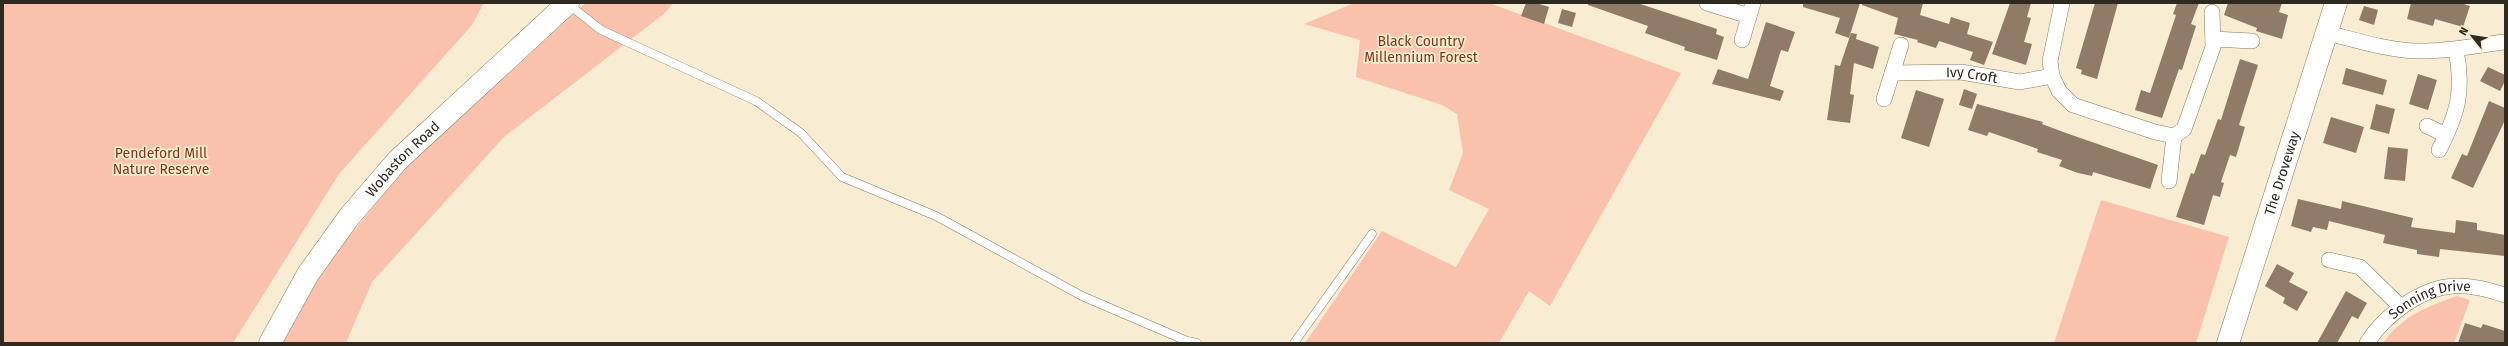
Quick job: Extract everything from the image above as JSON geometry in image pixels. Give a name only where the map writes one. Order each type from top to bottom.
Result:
[{"type":"street","name":"Wobaston Road","points":[[270,343],[308,274],[349,218],[393,166],[567,3]]},
{"type":"street","points":[[1707,3],[1751,10],[1742,40]]},
{"type":"street","points":[[2062,3],[2050,61],[2052,76],[2059,91],[2073,105],[2155,132],[2174,136],[2184,129],[2214,47],[2212,12]]},
{"type":"street","name":"The Droveway","points":[[2228,343],[2336,3]]},
{"type":"street","points":[[2327,33],[2394,49],[2417,51],[2456,50],[2505,42]]},
{"type":"street","points":[[2213,39],[2252,41]]},
{"type":"street","points":[[1884,99],[1901,45]]},
{"type":"street","points":[[2439,150],[2456,112],[2460,95],[2461,84],[2456,50]]},
{"type":"street","name":"Ivy Croft","points":[[1892,73],[1961,72],[2020,82],[2052,76]]},
{"type":"street","points":[[2427,126],[2446,136]]},
{"type":"street","points":[[2168,180],[2174,136]]},
{"type":"street","points":[[2329,260],[2360,267],[2401,307]]},
{"type":"street","name":"Sonning Drive","points":[[2367,343],[2372,334],[2401,307],[2425,293],[2454,286],[2481,288],[2505,295]]},
{"type":"lane","points":[[567,3],[600,30],[756,101],[801,133],[842,176],[936,216],[1082,296],[1187,341],[1197,343]]},
{"type":"lane","points":[[1294,343],[1372,234]]},
{"type":"green space","name":"Pendeford Mill Nature Reserve","points":[[3,3],[484,3],[472,25],[339,174],[233,343],[3,343]]},
{"type":"green space","points":[[586,3],[673,3],[665,13],[504,137],[372,282],[346,343],[280,343],[316,277],[406,167]]},
{"type":"green space","name":"Black Country Millennium Forest","points":[[1354,3],[1489,3],[1681,73],[1550,306],[1529,291],[1499,343],[1305,343],[1382,231],[1456,267],[1489,209],[1449,190],[1463,153],[1457,114],[1442,105],[1356,77],[1360,40],[1304,24]]},
{"type":"green space","points":[[2101,200],[2229,237],[2196,343],[2054,343]]},
{"type":"green space","points":[[2457,296],[2470,300],[2454,343],[2383,343],[2399,325],[2416,313]]},
{"type":"building","points":[[1526,3],[1536,3],[1549,7],[1544,24],[1521,16]]},
{"type":"building","points":[[1588,3],[1637,3],[1717,29],[1716,34],[1724,37],[1717,60],[1684,50],[1685,47],[1645,33],[1648,26],[1588,5]]},
{"type":"building","points":[[1803,3],[1860,3],[1849,38],[1835,33],[1840,18],[1803,7]]},
{"type":"building","points":[[1862,3],[1923,3],[1920,15],[1949,24],[1951,17],[1970,23],[1967,34],[1993,42],[1984,65],[1970,60],[1973,52],[1939,41],[1936,48],[1917,42],[1918,40],[1894,34],[1898,18],[1862,5]]},
{"type":"building","points":[[2010,3],[2031,3],[2027,17],[2031,18],[2024,42],[2032,44],[2026,65],[1992,54]]},
{"type":"building","points":[[2095,3],[2118,3],[2097,79],[2081,74],[2082,70],[2076,68]]},
{"type":"building","points":[[2177,3],[2199,3],[2191,24],[2196,26],[2182,70],[2179,69],[2162,118],[2135,110],[2141,90],[2150,93],[2176,15],[2173,14]]},
{"type":"building","points":[[2228,3],[2282,3],[2279,12],[2288,15],[2282,39],[2256,31],[2257,28],[2224,15]]},
{"type":"building","points":[[2411,3],[2461,3],[2470,6],[2463,27],[2435,19],[2433,26],[2407,19]]},
{"type":"building","points":[[2364,6],[2378,10],[2374,25],[2359,20]]},
{"type":"building","points":[[1562,9],[1576,13],[1572,27],[1558,23]]},
{"type":"building","points":[[1766,22],[1795,32],[1788,52],[1781,50],[1770,86],[1784,91],[1780,101],[1712,84],[1718,69],[1748,79]]},
{"type":"building","points":[[1851,33],[1857,34],[1856,39],[1879,47],[1873,69],[1854,63],[1850,94],[1854,95],[1850,123],[1827,120],[1835,65],[1840,66]]},
{"type":"building","points":[[2240,59],[2258,65],[2239,125],[2245,127],[2236,157],[2230,155],[2221,182],[2224,183],[2220,197],[2213,195],[2204,225],[2176,217],[2191,173],[2194,174],[2201,154],[2205,155],[2218,119],[2221,120]]},
{"type":"building","points":[[2488,67],[2505,75],[2505,81],[2500,91],[2480,81]]},
{"type":"building","points":[[2346,68],[2387,80],[2383,95],[2342,84]]},
{"type":"building","points":[[2418,74],[2437,80],[2428,110],[2409,104]]},
{"type":"building","points":[[1964,89],[1977,94],[1972,109],[1959,105]]},
{"type":"building","points":[[1916,90],[1944,99],[1929,147],[1901,138]]},
{"type":"building","points":[[2489,101],[2505,108],[2505,120],[2473,188],[2451,178],[2462,154],[2467,156]]},
{"type":"building","points":[[1977,104],[2043,122],[2042,124],[2066,133],[2158,165],[2150,189],[2093,172],[2092,176],[2078,173],[2059,166],[2062,160],[2037,152],[2038,149],[1989,132],[1987,136],[1968,130]]},
{"type":"building","points":[[2376,104],[2395,109],[2389,134],[2370,129]]},
{"type":"building","points":[[2331,117],[2364,127],[2356,153],[2323,143]]},
{"type":"building","points":[[2388,147],[2408,149],[2405,181],[2384,179]]},
{"type":"building","points":[[2298,199],[2341,209],[2342,201],[2413,218],[2411,227],[2455,233],[2456,220],[2477,223],[2477,230],[2505,235],[2505,256],[2440,249],[2439,257],[2417,254],[2417,250],[2383,243],[2385,235],[2329,221],[2327,230],[2313,227],[2311,232],[2291,226]]},
{"type":"building","points":[[2277,264],[2294,273],[2289,282],[2308,292],[2297,311],[2283,303],[2285,298],[2265,286]]},
{"type":"building","points":[[2346,291],[2367,303],[2358,319],[2352,316],[2337,343],[2317,343]]},
{"type":"building","points":[[2465,323],[2481,328],[2483,324],[2505,331],[2505,343],[2458,343]]}]
